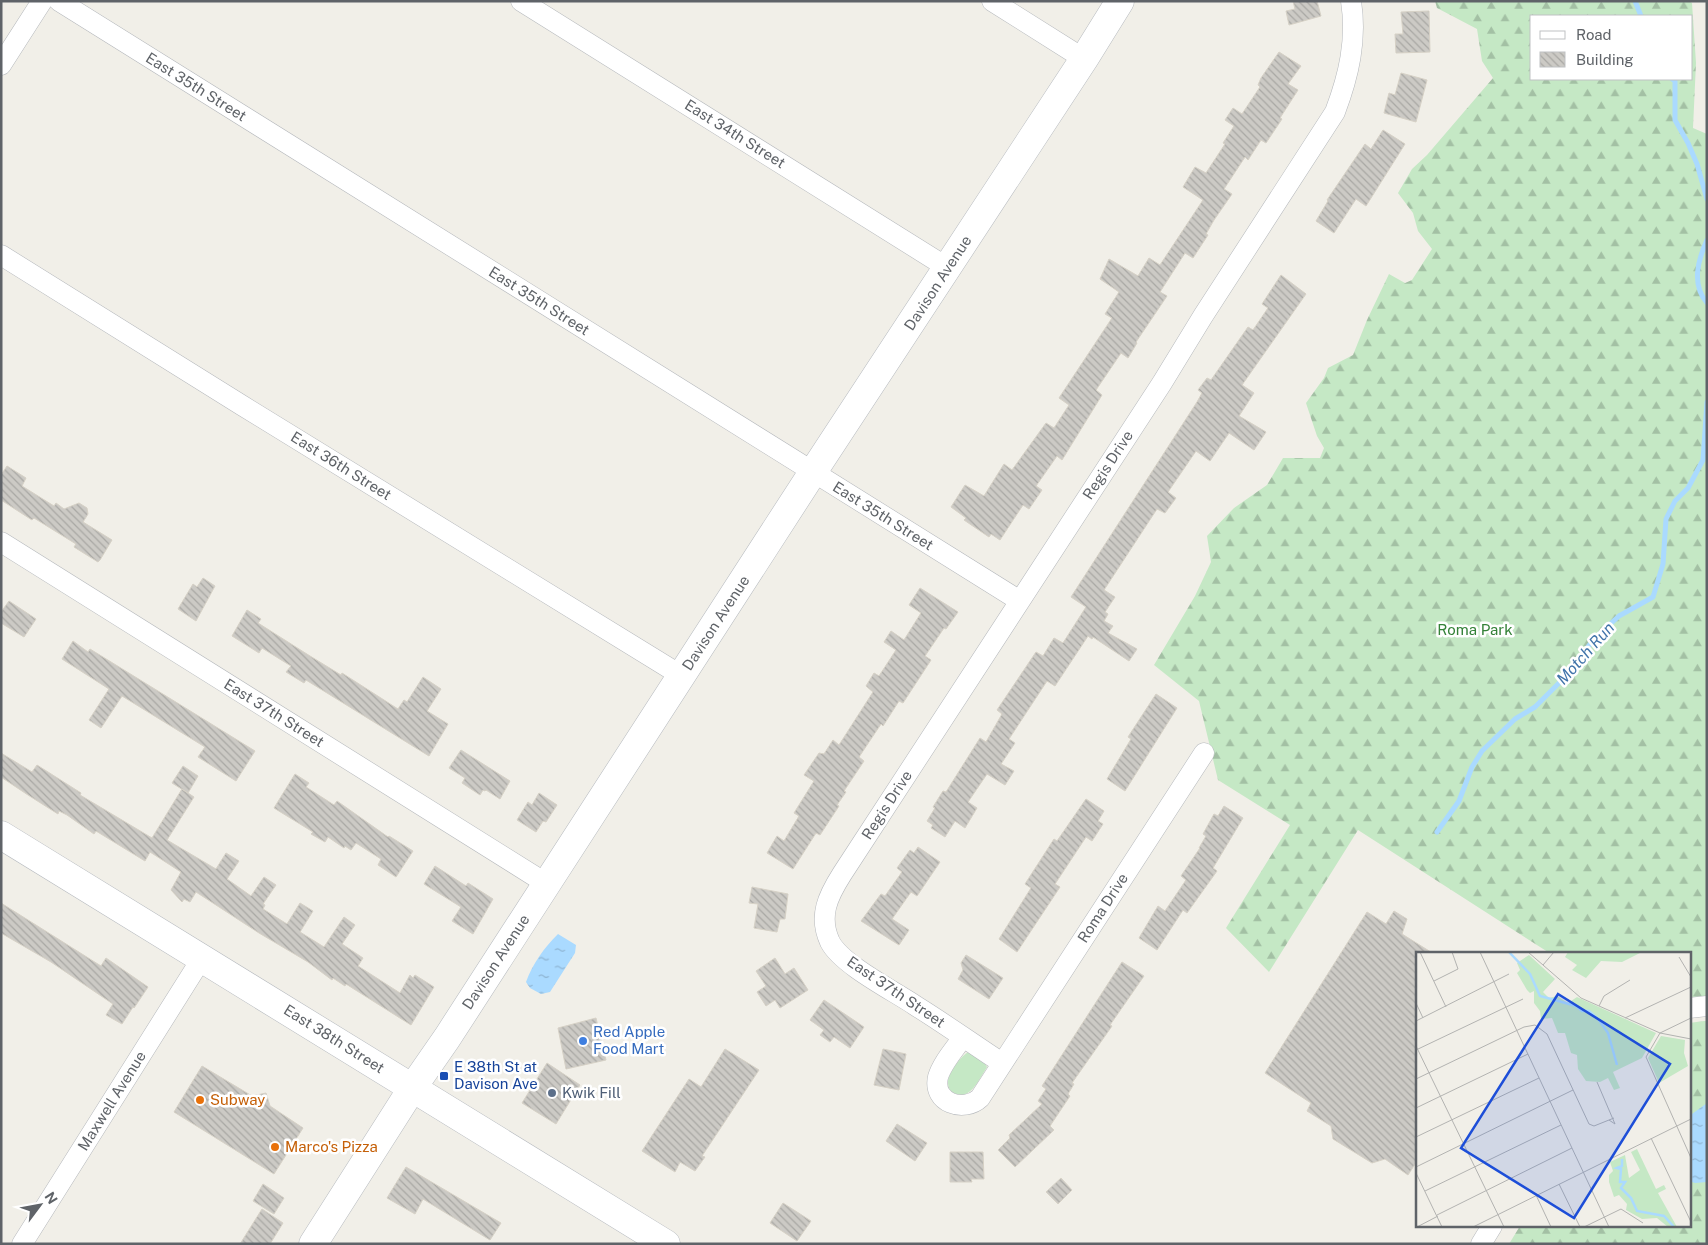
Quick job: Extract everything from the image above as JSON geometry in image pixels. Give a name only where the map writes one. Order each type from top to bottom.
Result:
[{"type":"street","points":[[1,65],[42,1]]},
{"type":"street","name":"East 35th Street","points":[[59,1],[1020,601]]},
{"type":"street","name":"East 34th Street","points":[[522,1],[948,268]]},
{"type":"street","points":[[992,1],[1084,59]]},
{"type":"street","name":"Davison Avenue","points":[[312,1244],[1120,1]]},
{"type":"street","name":"Regis Drive","points":[[825,916],[826,903],[832,891],[1335,112],[1346,84],[1351,59],[1354,35],[1351,1]]},
{"type":"street","name":"East 36th Street","points":[[1,254],[682,676]]},
{"type":"street","name":"East 37th Street","points":[[1,542],[547,884]]},
{"type":"street","name":"Roma Drive","points":[[1002,1063],[1204,753]]},
{"type":"street","name":"East 38th Street","points":[[1,835],[666,1244]]},
{"type":"street","name":"East 37th Street","points":[[825,916],[826,931],[830,942],[847,960],[1002,1063]]},
{"type":"street","name":"Maxwell Avenue","points":[[22,1244],[202,958]]},
{"type":"street","points":[[1690,1008],[1707,1006]]},
{"type":"street","points":[[963,1037],[938,1078],[940,1094],[951,1104],[964,1105],[976,1102],[1002,1063]]},
{"type":"street","points":[[1481,1244],[1491,1228]]},
{"type":"green space","name":"Roma Park","points":[[1435,1],[1689,1],[1692,3],[1693,15],[1530,15],[1530,80],[1693,80],[1693,18],[1696,63],[1693,128],[1707,134],[1707,997],[1690,997],[1690,952],[1548,952],[1358,830],[1269,972],[1226,928],[1290,825],[1218,780],[1199,701],[1154,665],[1195,596],[1211,562],[1207,536],[1234,508],[1267,485],[1283,458],[1320,458],[1324,448],[1317,436],[1306,403],[1324,378],[1328,368],[1353,355],[1389,274],[1405,283],[1412,280],[1432,249],[1418,231],[1413,213],[1398,193],[1412,169],[1427,155],[1493,78],[1482,61],[1477,29],[1437,8]]},
{"type":"green space","points":[[1707,1021],[1707,1244],[1509,1244],[1519,1228],[1690,1228],[1690,1023]]},
{"type":"green space","points":[[969,1052],[987,1067],[968,1093],[963,1095],[957,1094],[951,1091],[948,1079],[959,1061]]},
{"type":"water","points":[[558,934],[576,945],[575,953],[550,992],[541,994],[530,988],[526,982],[539,956]]},
{"type":"water","points":[[1707,1103],[1707,1182],[1690,1181],[1690,1117]]},
{"type":"building","points":[[1293,1],[1317,1],[1321,16],[1289,25],[1286,11],[1295,9]]},
{"type":"building","points":[[1429,11],[1430,52],[1396,53],[1395,34],[1403,34],[1401,12]]},
{"type":"building","points":[[1279,52],[1301,66],[1288,84],[1298,90],[1280,118],[1282,119],[1266,143],[1261,140],[1248,160],[1245,157],[1224,189],[1232,194],[1214,220],[1206,234],[1208,235],[1193,258],[1185,253],[1160,292],[1167,296],[1136,342],[1128,358],[1121,353],[1096,390],[1102,395],[1062,460],[1057,456],[1036,486],[1042,490],[1029,509],[1023,505],[1000,540],[991,534],[989,537],[964,520],[966,518],[951,507],[965,485],[984,496],[1004,464],[1012,470],[1046,423],[1054,428],[1069,405],[1059,398],[1112,318],[1105,314],[1119,292],[1100,279],[1109,259],[1138,276],[1149,258],[1160,265],[1203,200],[1183,187],[1195,167],[1206,173],[1234,126],[1225,120],[1233,108],[1242,114],[1260,87],[1258,85],[1261,78]]},
{"type":"building","points":[[1401,73],[1427,80],[1416,122],[1384,113],[1389,93],[1395,95]]},
{"type":"building","points":[[1383,130],[1405,144],[1366,206],[1356,199],[1334,233],[1316,221],[1327,200],[1365,144],[1371,149]]},
{"type":"building","points":[[1281,275],[1306,294],[1242,385],[1254,393],[1239,416],[1266,432],[1254,450],[1229,433],[1210,461],[1196,451],[1168,492],[1176,498],[1165,513],[1157,509],[1104,590],[1115,597],[1105,612],[1108,614],[1104,621],[1113,626],[1108,633],[1137,649],[1129,661],[1093,637],[1092,639],[1088,636],[1055,686],[1047,681],[1009,739],[1015,743],[1001,764],[1014,771],[1005,785],[987,774],[968,802],[977,808],[965,828],[955,821],[945,837],[931,828],[933,825],[927,821],[935,808],[933,807],[943,791],[946,792],[980,738],[986,742],[1002,714],[997,710],[1036,652],[1043,656],[1054,638],[1063,643],[1086,607],[1071,597],[1197,402],[1202,393],[1198,390],[1207,378],[1211,380],[1248,327],[1253,330],[1268,308],[1262,304]]},
{"type":"building","points":[[7,466],[26,478],[22,486],[54,506],[56,503],[64,509],[79,503],[87,508],[88,514],[83,522],[112,540],[98,562],[74,547],[76,544],[34,518],[32,520],[1,500],[1,475]]},
{"type":"building","points":[[203,578],[215,586],[196,621],[178,609],[193,584],[197,587]]},
{"type":"building","points":[[920,588],[958,612],[946,629],[944,628],[925,656],[931,660],[903,703],[899,701],[883,726],[881,724],[859,757],[864,761],[844,791],[846,792],[837,805],[839,806],[820,835],[816,833],[793,869],[767,853],[777,836],[784,841],[799,816],[794,813],[814,781],[804,775],[819,753],[824,754],[833,740],[839,745],[873,692],[866,686],[874,673],[879,676],[896,650],[884,642],[891,631],[904,640],[921,613],[909,605]]},
{"type":"building","points":[[9,601],[36,619],[24,637],[1,623],[1,612]]},
{"type":"building","points":[[247,610],[261,619],[258,623],[398,709],[404,700],[407,702],[423,677],[441,689],[427,711],[448,724],[429,756],[306,680],[304,683],[286,672],[291,666],[262,648],[259,653],[232,636]]},
{"type":"building","points":[[73,641],[88,652],[90,649],[255,751],[236,781],[198,757],[205,747],[122,696],[101,728],[89,720],[109,689],[62,659]]},
{"type":"building","points":[[1156,694],[1177,708],[1125,791],[1107,779],[1131,739],[1128,737]]},
{"type":"building","points":[[461,750],[510,781],[500,799],[486,790],[483,790],[480,795],[462,783],[465,778],[449,768]]},
{"type":"building","points":[[1,753],[32,772],[37,765],[81,793],[80,795],[152,838],[182,789],[194,797],[167,840],[216,869],[226,853],[239,861],[227,879],[251,896],[264,877],[276,885],[263,904],[265,905],[263,909],[287,924],[300,903],[313,911],[300,932],[324,947],[344,917],[355,925],[342,944],[363,958],[358,966],[400,993],[410,975],[413,978],[415,975],[434,987],[411,1025],[346,984],[345,986],[333,978],[332,980],[308,962],[196,892],[190,902],[184,899],[182,902],[171,890],[181,872],[150,852],[145,861],[96,831],[94,834],[67,815],[59,811],[58,814],[28,795],[1,777]]},
{"type":"building","points":[[183,766],[198,776],[188,793],[172,783]]},
{"type":"building","points":[[295,774],[309,783],[306,787],[334,805],[337,801],[388,837],[413,851],[396,877],[378,865],[381,859],[356,843],[351,850],[345,846],[344,848],[328,837],[325,842],[311,834],[313,832],[274,808]]},
{"type":"building","points":[[539,793],[557,805],[546,822],[543,821],[536,832],[517,820],[528,802],[532,805]]},
{"type":"building","points":[[1086,799],[1104,811],[1098,821],[1103,824],[1092,841],[1086,837],[1055,884],[1060,887],[1017,952],[999,939],[1031,888],[1025,884],[1054,839],[1057,841]]},
{"type":"building","points":[[1224,806],[1243,818],[1213,868],[1217,871],[1187,913],[1183,910],[1157,950],[1139,938],[1158,906],[1165,911],[1186,880],[1181,876],[1200,848],[1206,836],[1203,834],[1214,814],[1218,816]]},
{"type":"building","points":[[918,847],[940,862],[917,896],[911,892],[892,919],[909,930],[899,945],[861,921],[881,894],[885,896],[902,872],[897,868],[910,850],[914,853]]},
{"type":"building","points":[[435,866],[466,886],[468,883],[493,899],[473,934],[452,921],[461,907],[424,884]]},
{"type":"building","points":[[752,887],[788,894],[785,919],[780,919],[777,932],[754,928],[758,904],[749,903]]},
{"type":"building","points":[[1,903],[101,966],[106,958],[148,987],[122,1024],[106,1015],[113,1004],[51,962],[1,933]]},
{"type":"building","points":[[1394,911],[1407,919],[1402,934],[1431,952],[1416,952],[1416,1163],[1408,1175],[1385,1159],[1372,1163],[1333,1139],[1331,1126],[1307,1111],[1311,1103],[1265,1073],[1367,912],[1386,924]]},
{"type":"building","points":[[966,955],[1003,978],[989,999],[958,979],[963,970],[961,963]]},
{"type":"building","points":[[775,958],[785,974],[794,968],[808,990],[780,1008],[775,1000],[766,1006],[757,992],[766,986],[756,971]]},
{"type":"building","points":[[1122,962],[1144,976],[1072,1083],[1074,1084],[1068,1094],[1070,1096],[1050,1126],[1054,1130],[1015,1167],[998,1150],[1010,1138],[1009,1135],[1042,1104],[1038,1101],[1046,1089],[1042,1086]]},
{"type":"building","points":[[824,1000],[864,1027],[850,1048],[834,1037],[830,1042],[820,1035],[824,1030],[810,1020]]},
{"type":"building","points":[[596,1018],[606,1060],[566,1069],[558,1028]]},
{"type":"building","points":[[725,1049],[759,1070],[702,1156],[705,1157],[695,1171],[680,1162],[675,1172],[642,1151],[689,1079],[701,1087]]},
{"type":"building","points":[[883,1049],[906,1054],[899,1090],[874,1085]]},
{"type":"building","points":[[547,1063],[580,1085],[556,1124],[522,1103]]},
{"type":"building","points":[[202,1066],[252,1096],[266,1093],[270,1106],[303,1128],[274,1174],[174,1112]]},
{"type":"building","points":[[897,1124],[927,1143],[915,1161],[886,1141]]},
{"type":"building","points":[[950,1152],[983,1152],[984,1179],[971,1179],[972,1182],[950,1182]]},
{"type":"building","points":[[406,1167],[501,1223],[490,1240],[423,1199],[415,1214],[387,1198]]},
{"type":"building","points":[[1061,1178],[1072,1190],[1058,1204],[1046,1192]]},
{"type":"building","points":[[263,1184],[284,1198],[274,1214],[253,1201]]},
{"type":"building","points":[[783,1203],[811,1221],[797,1241],[770,1223]]},
{"type":"building","points":[[262,1209],[283,1223],[270,1244],[240,1244]]},
{"type":"waterway","name":"Motch Run","points":[[1635,1],[1641,15]]},
{"type":"waterway","name":"Motch Run","points":[[1674,80],[1675,120],[1697,164],[1707,199]]},
{"type":"waterway","name":"Motch Run","points":[[1707,240],[1698,272],[1699,288],[1707,303]]},
{"type":"waterway","name":"Motch Run","points":[[1437,832],[1459,801],[1472,767],[1482,751],[1515,719],[1535,707],[1563,679],[1594,639],[1619,616],[1653,597],[1663,564],[1666,519],[1675,501],[1688,488],[1703,460],[1707,402]]},
{"type":"place","name":"Red Apple Food Mart","points":[[583,1041]]},
{"type":"place","name":"E 38th St at Davison Ave","points":[[444,1076]]},
{"type":"place","name":"Kwik Fill","points":[[552,1093]]},
{"type":"place","name":"Subway","points":[[200,1100]]},
{"type":"place","name":"Marco's Pizza","points":[[275,1147]]}]
